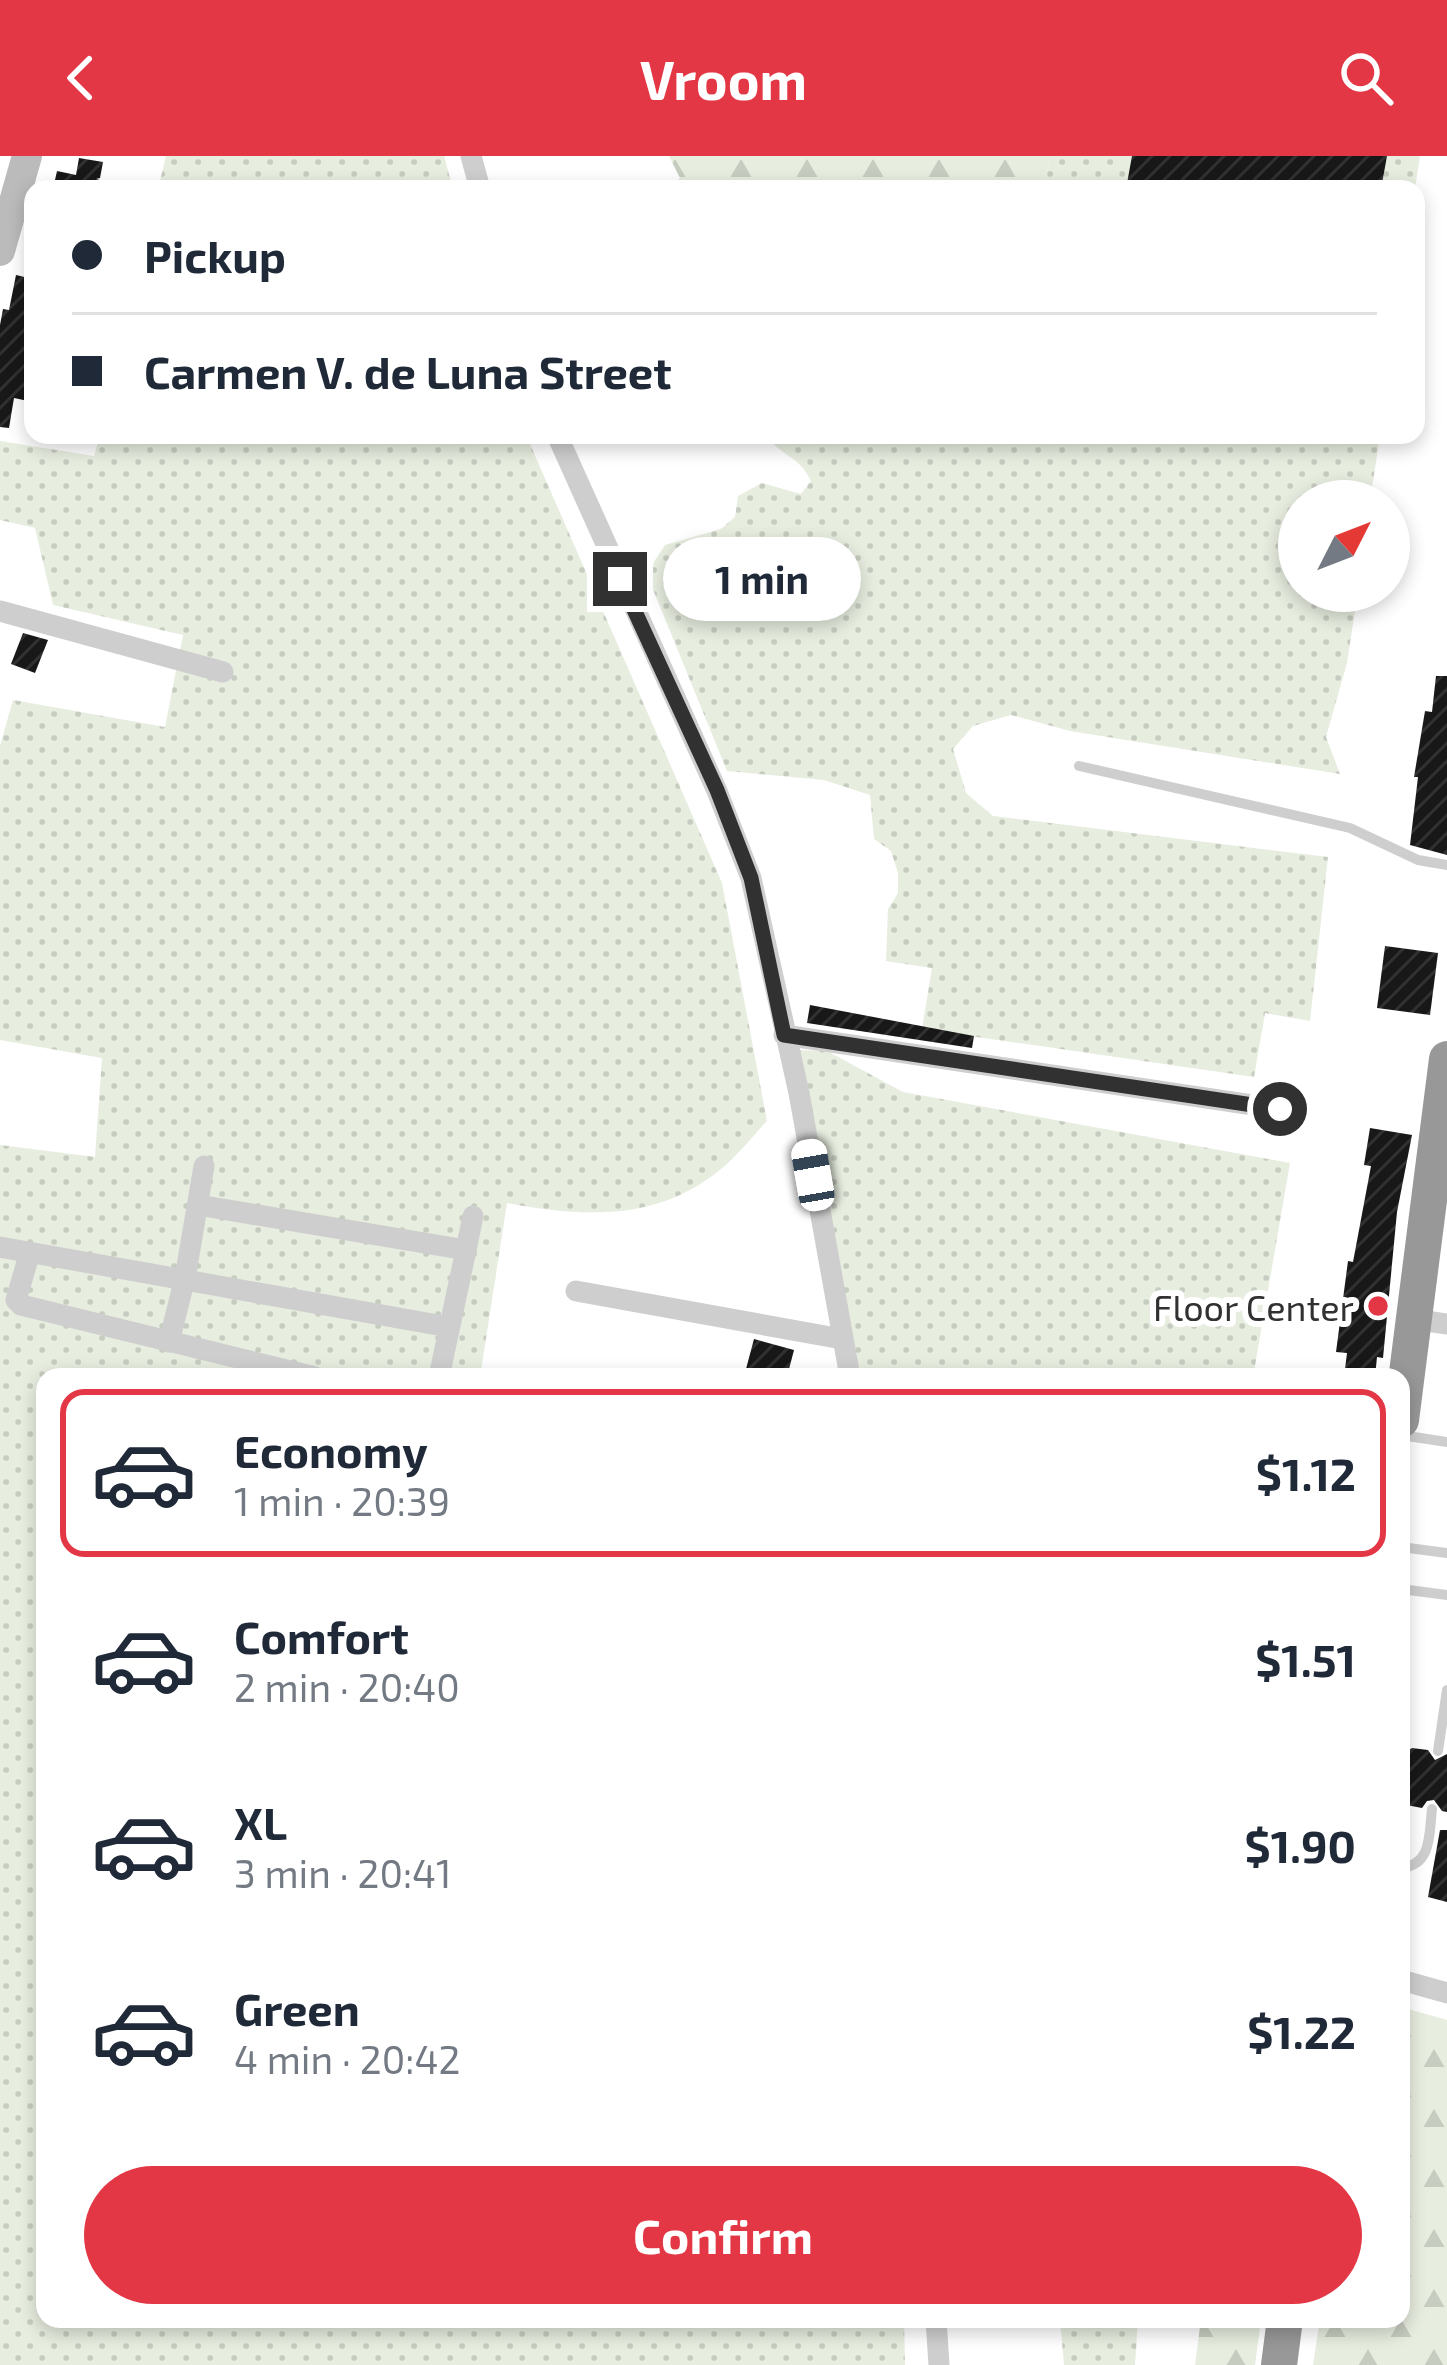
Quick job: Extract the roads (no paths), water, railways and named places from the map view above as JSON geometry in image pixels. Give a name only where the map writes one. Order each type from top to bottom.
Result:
[{"type":"highway","points":[[1410,1389],[1430,1321],[1447,1059]]},
{"type":"highway","points":[[1279,2365],[1284,2328]]},
{"type":"street","points":[[2,235],[27,156]]},
{"type":"street","points":[[561,444],[717,790],[751,878],[799,1093],[848,1368]]},
{"type":"street","points":[[0,611],[223,672]]},
{"type":"street","points":[[784,1035],[1280,1109]]},
{"type":"street","points":[[170,1342],[204,1166]]},
{"type":"street","points":[[198,1205],[466,1250]]},
{"type":"street","points":[[441,1368],[473,1216]]},
{"type":"street","points":[[0,1246],[449,1327]]},
{"type":"street","points":[[30,1252],[16,1300],[21,1305],[278,1368]]},
{"type":"street","points":[[576,1291],[842,1339]]},
{"type":"street","points":[[1410,1983],[1447,1993]]},
{"type":"street","points":[[937,2328],[939,2365]]},
{"type":"lane","points":[[1079,766],[1350,828],[1418,860],[1447,865]]},
{"type":"lane","points":[[1410,1436],[1447,1442]]},
{"type":"lane","points":[[1410,1548],[1446,1550]]},
{"type":"lane","points":[[1410,1589],[1447,1594]]},
{"type":"lane","points":[[1438,1751],[1447,1690]]},
{"type":"lane","points":[[1410,1866],[1426,1856],[1432,1809]]},
{"type":"place","name":"Floor Center","points":[[1378,1306]]}]
